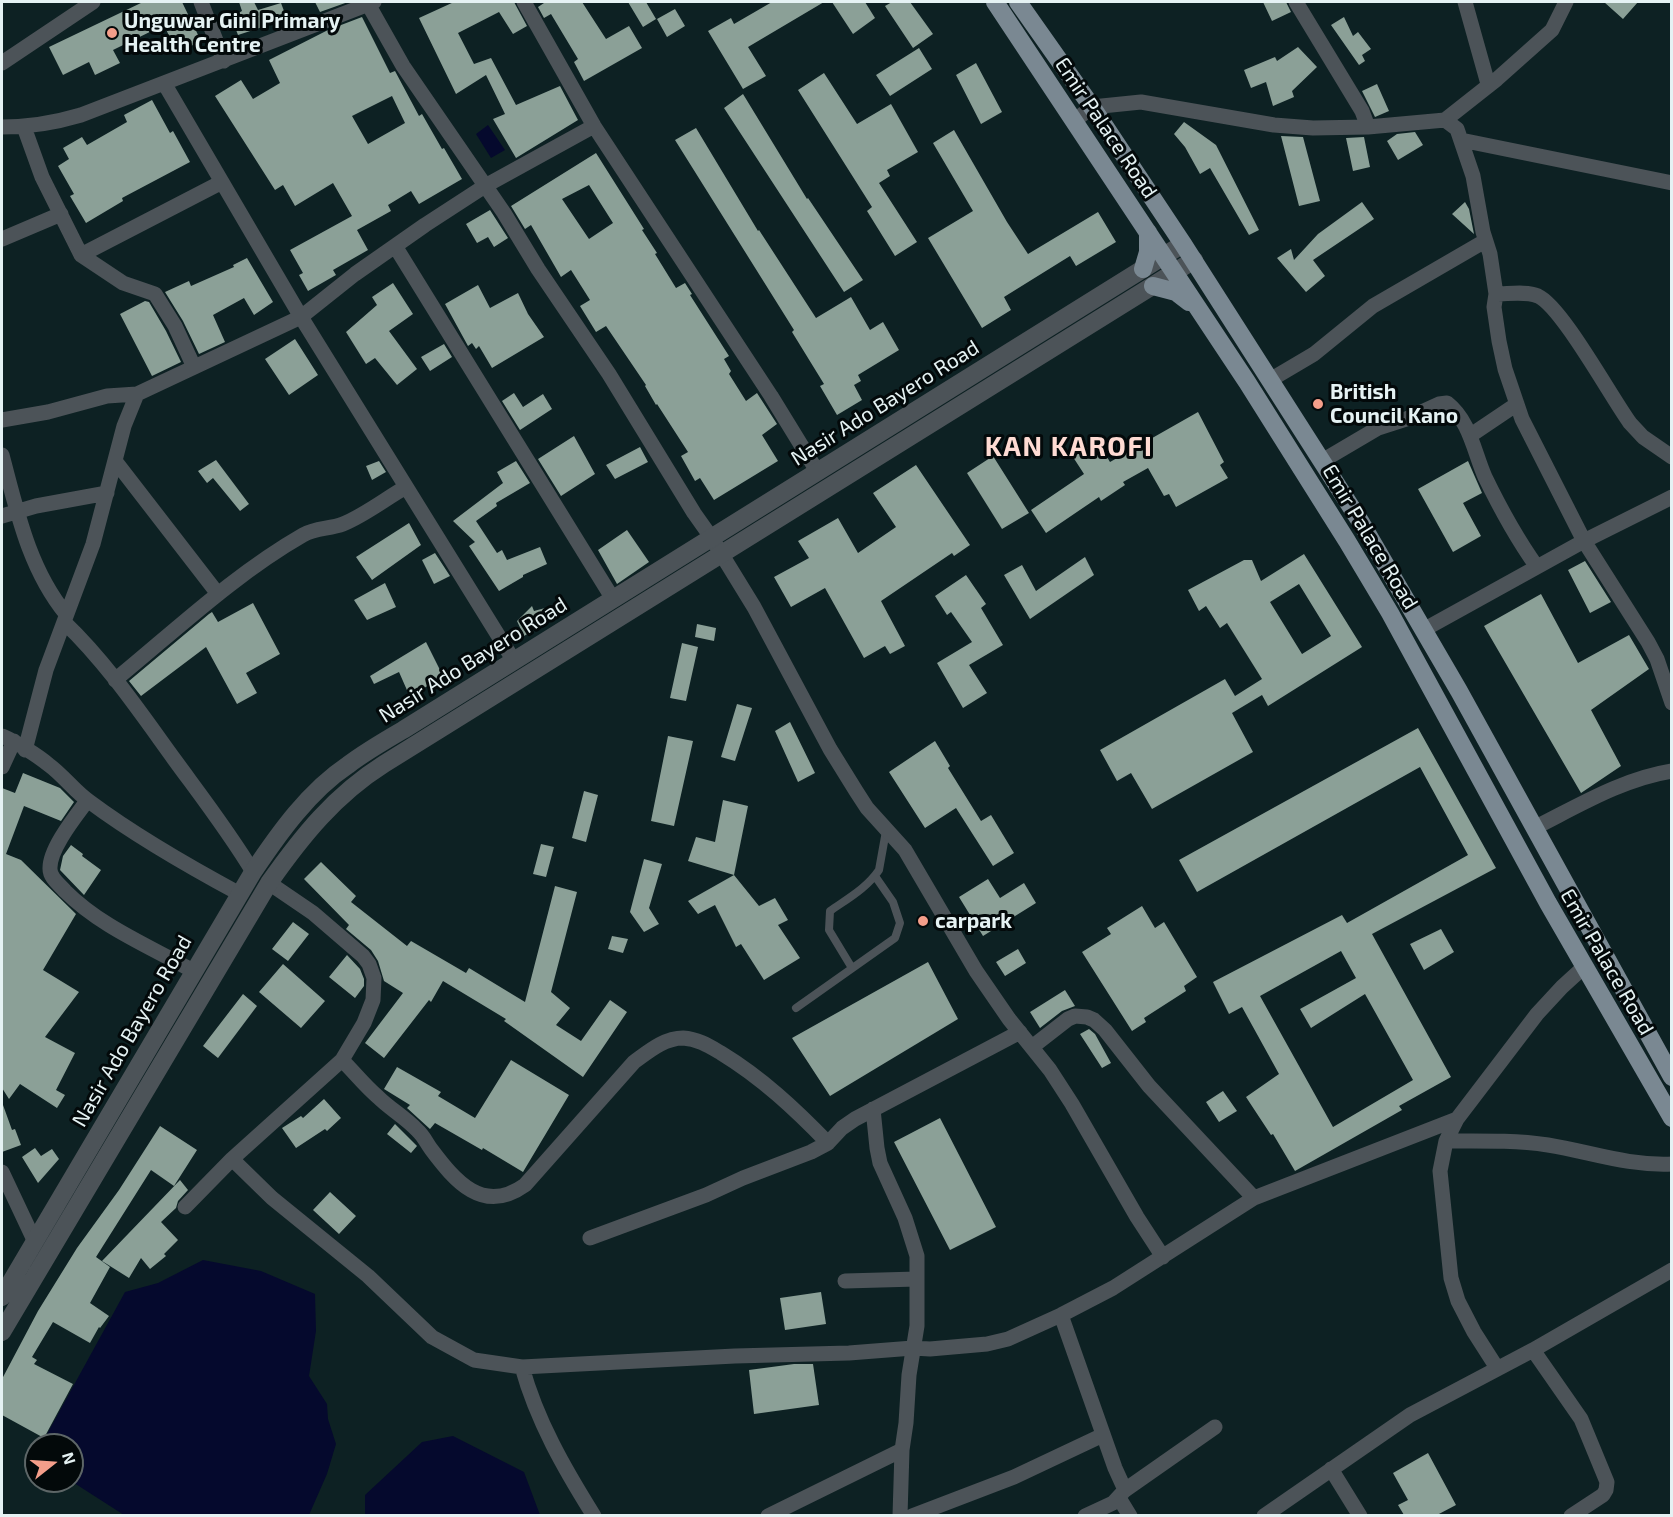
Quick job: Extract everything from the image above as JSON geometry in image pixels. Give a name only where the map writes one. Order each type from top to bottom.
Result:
[{"type":"main road","name":"Emir Palace Road","points":[[995,2],[1247,382],[1342,532],[1390,614],[1542,894],[1671,1118]]},
{"type":"main road","name":"Emir Palace Road","points":[[1018,2],[1092,107],[1194,260],[1360,521],[1425,629],[1671,1077]]},
{"type":"main road","points":[[1143,269],[1148,252],[1148,232]]},
{"type":"main road","points":[[1153,286],[1176,292],[1197,307]]},
{"type":"main road","points":[[1342,532],[1360,521]]},
{"type":"street","points":[[2,63],[73,7],[93,2]]},
{"type":"street","points":[[201,2],[224,60]]},
{"type":"street","points":[[524,2],[594,126],[771,396],[817,471]]},
{"type":"street","points":[[1296,2],[1362,111],[1368,127]]},
{"type":"street","points":[[1465,2],[1488,84]]},
{"type":"street","points":[[1074,121],[1092,107],[1141,102],[1274,125],[1313,128],[1368,127],[1445,120],[1552,30],[1566,2]]},
{"type":"street","points":[[2,127],[51,124],[81,115],[371,3],[403,66],[504,213],[538,269],[609,374],[711,537],[774,642],[830,749],[867,808],[905,850],[976,971],[1050,1070],[1072,1104],[1137,1217],[1163,1257]]},
{"type":"street","points":[[164,83],[301,317],[514,661]]},
{"type":"street","points":[[1445,120],[1457,129],[1478,196],[1496,294],[1495,318],[1505,369],[1516,404],[1554,485],[1584,541],[1657,659],[1671,702]]},
{"type":"street","points":[[2,420],[106,396],[137,393],[301,317],[355,274],[486,186],[594,126]]},
{"type":"street","points":[[24,127],[42,177],[81,255],[123,283],[155,294],[175,326],[195,367]]},
{"type":"street","points":[[1461,140],[1671,183]]},
{"type":"street","points":[[81,255],[222,182]]},
{"type":"street","points":[[2,239],[61,214]]},
{"type":"street","points":[[1270,380],[1314,354],[1372,306],[1485,241]]},
{"type":"street","name":"Nasir Ado Bayero Road","points":[[2,1297],[253,872],[274,841],[318,790],[347,765],[1183,244]]},
{"type":"street","points":[[395,246],[613,599]]},
{"type":"street","points":[[2,1332],[269,883],[309,828],[345,792],[360,779],[1194,260]]},
{"type":"street","points":[[1496,294],[1529,294],[1538,296],[1547,302],[1562,320],[1630,423],[1643,437],[1671,457]]},
{"type":"street","points":[[2,767],[46,669],[93,544],[124,426],[137,393]]},
{"type":"street","points":[[1322,461],[1378,428],[1443,402],[1450,406],[1471,435],[1493,494],[1537,567]]},
{"type":"street","points":[[1471,435],[1516,404]]},
{"type":"street","points":[[2,455],[17,513],[42,580],[65,618],[115,680],[215,814],[253,872]]},
{"type":"street","points":[[116,462],[218,594]]},
{"type":"street","points":[[115,680],[218,594],[305,533],[331,529],[344,524],[406,487]]},
{"type":"street","points":[[2,516],[46,504],[107,493]]},
{"type":"street","points":[[1425,629],[1584,541],[1671,497]]},
{"type":"street","points":[[14,742],[49,764],[87,801],[172,856],[240,894]]},
{"type":"street","points":[[1534,828],[1600,794],[1640,778],[1671,771]]},
{"type":"street","points":[[87,801],[54,853],[50,864],[51,876],[81,907],[98,920],[193,971]]},
{"type":"street","points":[[185,1207],[232,1159],[342,1060],[364,1023],[373,1000],[372,972],[363,956],[313,914],[269,883]]},
{"type":"street","points":[[1497,1368],[1464,1311],[1451,1278],[1440,1171],[1446,1141],[1457,1119],[1537,1014],[1585,966]]},
{"type":"street","points":[[1032,1047],[1075,1016],[1082,1015],[1094,1020],[1105,1030],[1143,1079],[1254,1198]]},
{"type":"street","points":[[590,1238],[706,1195],[811,1152],[828,1143],[842,1128],[873,1109],[1020,1032]]},
{"type":"street","points":[[342,1060],[378,1098],[420,1132],[464,1187],[484,1196],[514,1193],[525,1185],[634,1062],[654,1047],[682,1038],[700,1041],[747,1069],[787,1101],[828,1143]]},
{"type":"street","points":[[873,1109],[877,1133],[876,1148],[880,1163],[913,1240],[917,1256],[917,1326],[902,1450],[900,1515]]},
{"type":"street","points":[[232,1159],[272,1198],[368,1276],[432,1337],[474,1360],[522,1367],[930,1349],[987,1344],[1008,1338],[1061,1315],[1113,1288],[1254,1198],[1457,1119]]},
{"type":"street","points":[[1446,1141],[1501,1141],[1548,1145],[1631,1163],[1671,1164]]},
{"type":"street","points":[[2,1172],[35,1242]]},
{"type":"street","points":[[1264,1515],[1410,1415],[1533,1350],[1671,1270]]},
{"type":"street","points":[[845,1281],[917,1279]]},
{"type":"street","points":[[1061,1315],[1130,1515]]},
{"type":"street","points":[[1533,1350],[1581,1419],[1607,1482],[1603,1495],[1572,1515]]},
{"type":"street","points":[[522,1367],[529,1392],[544,1428],[567,1472],[594,1515]]},
{"type":"street","points":[[1085,1515],[1122,1494],[1215,1427]]},
{"type":"street","points":[[912,1515],[1014,1477],[1103,1435]]},
{"type":"street","points":[[768,1515],[902,1450]]},
{"type":"street","points":[[1331,1469],[1360,1515]]},
{"type":"lane","points":[[852,968],[830,930],[830,911],[875,876],[879,870],[886,830]]},
{"type":"lane","points":[[796,1008],[895,938],[900,923],[893,903],[875,876]]},
{"type":"water","points":[[488,125],[505,150],[491,158],[476,134]]},
{"type":"water","points":[[203,1260],[261,1271],[315,1294],[316,1331],[309,1376],[327,1404],[328,1419],[336,1444],[327,1474],[309,1515],[124,1515],[84,1489],[84,1433],[48,1433],[125,1292],[158,1283]]},
{"type":"water","points":[[453,1436],[524,1472],[540,1515],[365,1515],[365,1495],[422,1442]]},
{"type":"building","name":"Unguwar Gini Primary Health Centre","points":[[143,2],[182,2],[201,41],[177,53],[164,25],[113,50],[120,63],[95,75],[89,62],[63,75],[49,47]]},
{"type":"building","points":[[239,2],[254,2],[258,10],[281,3],[287,19],[238,35],[231,17],[242,11]]},
{"type":"building","points":[[315,2],[348,2],[320,12]]},
{"type":"building","points":[[454,2],[514,2],[527,26],[513,34],[499,12],[458,33],[474,64],[491,58],[516,105],[560,86],[578,120],[516,158],[493,119],[505,114],[486,75],[456,94],[419,18]]},
{"type":"building","points":[[543,2],[582,2],[606,39],[629,26],[642,48],[584,81],[574,62],[578,59],[551,14],[544,18],[538,7]]},
{"type":"building","points":[[628,2],[646,2],[656,19],[643,27]]},
{"type":"building","points":[[772,2],[824,2],[748,47],[766,76],[743,89],[708,31],[731,18],[734,24]]},
{"type":"building","points":[[832,2],[865,2],[875,18],[853,34]]},
{"type":"building","points":[[892,2],[910,2],[933,34],[913,48],[885,6]]},
{"type":"building","points":[[1263,2],[1286,2],[1291,12],[1272,21]]},
{"type":"building","points":[[1604,2],[1638,2],[1623,19]]},
{"type":"building","points":[[675,9],[685,26],[667,37],[657,19]]},
{"type":"building","points":[[362,17],[390,73],[395,71],[419,116],[422,114],[462,179],[419,204],[411,191],[388,205],[391,211],[357,230],[368,250],[333,270],[336,275],[308,291],[299,275],[303,273],[290,250],[352,216],[333,183],[295,206],[283,185],[275,190],[215,96],[241,80],[253,99],[280,83],[269,60],[328,30]],"holes":[[[392,96],[405,123],[368,144],[352,116]]]},
{"type":"building","points":[[1344,17],[1353,36],[1358,32],[1371,49],[1362,55],[1365,61],[1359,65],[1331,25]]},
{"type":"building","points":[[1298,47],[1317,67],[1292,91],[1294,97],[1273,106],[1266,82],[1251,88],[1244,70],[1275,57],[1277,61]]},
{"type":"building","points":[[919,48],[932,69],[890,96],[876,75]]},
{"type":"building","points":[[976,63],[1002,112],[981,124],[956,75]]},
{"type":"building","points":[[824,73],[857,124],[891,104],[918,152],[887,170],[890,176],[879,183],[917,242],[895,256],[867,211],[872,207],[798,90]]},
{"type":"building","points":[[1377,84],[1389,111],[1375,117],[1362,91]]},
{"type":"building","points":[[743,94],[807,199],[863,280],[844,292],[724,108]]},
{"type":"building","points":[[152,100],[170,133],[173,131],[190,162],[122,198],[123,201],[86,223],[70,196],[74,194],[58,166],[69,159],[63,148],[82,137],[87,145],[127,122],[124,115]]},
{"type":"building","points":[[1184,122],[1216,145],[1259,230],[1249,235],[1210,168],[1200,174],[1185,147],[1174,134]]},
{"type":"building","points":[[696,128],[758,231],[816,318],[851,297],[870,330],[883,322],[899,350],[858,375],[861,381],[854,385],[862,400],[837,415],[820,386],[824,384],[792,332],[794,330],[675,140]]},
{"type":"building","points":[[954,130],[1028,254],[1098,212],[1116,242],[1076,266],[1070,256],[1004,297],[1011,310],[982,328],[928,238],[973,211],[933,143]]},
{"type":"building","points":[[1415,132],[1423,145],[1398,160],[1387,141],[1397,134]]},
{"type":"building","points":[[1281,136],[1303,137],[1320,201],[1299,206]]},
{"type":"building","points":[[1364,137],[1370,167],[1353,171],[1346,138]]},
{"type":"building","points":[[596,153],[644,229],[642,230],[657,253],[655,254],[676,288],[685,283],[692,294],[690,295],[729,356],[724,359],[731,371],[729,374],[746,401],[757,393],[777,424],[762,435],[778,461],[714,500],[700,478],[695,481],[681,456],[688,452],[606,326],[596,332],[580,306],[590,300],[571,270],[561,277],[531,225],[525,229],[511,206]],"holes":[[[589,185],[613,223],[589,239],[562,199]]]},
{"type":"building","points":[[1362,202],[1374,219],[1313,260],[1325,276],[1306,292],[1277,258],[1291,249],[1294,260],[1318,234]]},
{"type":"building","points":[[1465,202],[1469,209],[1474,234],[1452,214]]},
{"type":"building","points":[[490,210],[508,238],[494,247],[488,237],[477,243],[466,224]]},
{"type":"building","points":[[247,258],[273,302],[254,315],[244,298],[213,315],[225,342],[199,354],[183,321],[165,292],[189,281],[191,286],[234,267],[233,265]]},
{"type":"building","points":[[393,283],[413,314],[389,331],[417,369],[397,385],[375,358],[366,364],[346,332],[377,305],[372,297]]},
{"type":"building","points":[[478,285],[490,308],[518,293],[528,314],[544,337],[492,368],[479,346],[476,349],[472,343],[468,346],[445,304]]},
{"type":"building","points":[[145,301],[149,302],[181,362],[152,376],[120,314]]},
{"type":"building","points":[[295,339],[318,375],[289,395],[265,359]]},
{"type":"building","points":[[444,344],[452,357],[430,371],[421,357]]},
{"type":"building","points":[[514,393],[523,407],[543,394],[552,409],[520,430],[502,401]]},
{"type":"building","points":[[1198,412],[1224,462],[1220,465],[1228,478],[1176,507],[1169,494],[1164,496],[1148,468],[1123,482],[1125,485],[1101,501],[1099,497],[1046,533],[1031,510],[1084,474],[1073,457],[1098,442],[1110,462]]},
{"type":"building","points":[[574,436],[595,474],[561,496],[538,459]]},
{"type":"building","points":[[640,447],[648,462],[615,479],[606,465]]},
{"type":"building","points":[[993,456],[1029,513],[1002,529],[967,473]]},
{"type":"building","points":[[216,460],[249,504],[240,511],[213,478],[207,483],[198,471]]},
{"type":"building","points":[[379,461],[386,472],[372,480],[366,466]]},
{"type":"building","points":[[516,461],[530,483],[496,503],[497,506],[476,521],[497,553],[502,550],[507,560],[540,547],[547,564],[523,575],[499,591],[469,546],[475,542],[453,521],[503,483],[497,472]]},
{"type":"building","points":[[1468,461],[1482,493],[1463,503],[1481,536],[1453,552],[1418,489]]},
{"type":"building","points":[[916,465],[970,545],[954,556],[952,553],[881,601],[905,646],[890,654],[885,646],[864,658],[825,588],[791,607],[774,577],[809,558],[798,541],[838,518],[858,553],[896,527],[873,493]]},
{"type":"building","points":[[409,523],[421,545],[372,580],[356,557]]},
{"type":"building","points":[[627,530],[649,562],[617,584],[598,550]]},
{"type":"building","points":[[435,553],[450,576],[434,584],[422,560]]},
{"type":"building","points":[[1304,554],[1362,647],[1268,706],[1262,695],[1232,713],[1253,752],[1152,809],[1131,773],[1117,781],[1100,750],[1225,679],[1235,696],[1262,679],[1227,623],[1220,628],[1206,606],[1199,611],[1188,590],[1244,560],[1252,560],[1261,581]],"holes":[[[1299,584],[1331,636],[1302,654],[1270,602]]]},
{"type":"building","points":[[1085,557],[1094,575],[1030,619],[1004,575],[1022,565],[1036,591]]},
{"type":"building","points":[[1585,561],[1611,602],[1590,613],[1568,570]]},
{"type":"building","points":[[966,575],[986,604],[981,608],[1003,645],[969,665],[987,693],[963,708],[937,663],[972,642],[951,612],[947,615],[935,596]]},
{"type":"building","points":[[385,583],[396,607],[367,620],[354,600]]},
{"type":"building","points":[[1541,594],[1578,663],[1629,635],[1649,669],[1591,710],[1621,766],[1581,793],[1484,626]]},
{"type":"building","points":[[253,603],[280,654],[246,673],[257,693],[237,704],[206,647],[141,696],[129,681],[212,612],[218,622]]},
{"type":"building","points":[[532,606],[534,611],[545,608],[550,620],[524,636],[517,621]]},
{"type":"building","points":[[697,624],[716,628],[714,641],[695,637]]},
{"type":"building","points":[[426,642],[443,676],[410,697],[399,672],[374,684],[370,676]]},
{"type":"building","points":[[682,643],[698,647],[686,701],[670,698]]},
{"type":"building","points":[[737,704],[752,708],[735,761],[721,757]]},
{"type":"building","points":[[790,722],[815,773],[798,782],[775,731]]},
{"type":"building","points":[[1418,728],[1496,868],[1372,934],[1451,1077],[1399,1106],[1402,1110],[1295,1171],[1273,1134],[1271,1135],[1246,1097],[1279,1074],[1242,1007],[1229,1014],[1213,982],[1342,915],[1347,923],[1468,855],[1420,767],[1197,892],[1179,860]],"holes":[[[1341,951],[1356,978],[1300,1009],[1311,1028],[1365,994],[1413,1080],[1333,1127],[1260,996]]]},
{"type":"building","points":[[668,736],[693,741],[674,826],[651,821]]},
{"type":"building","points":[[935,741],[950,766],[948,768],[981,821],[991,815],[1014,853],[993,866],[956,808],[925,828],[889,772]]},
{"type":"building","points":[[23,773],[60,788],[74,802],[61,821],[24,806],[6,854],[21,860],[76,914],[43,970],[79,992],[45,1037],[75,1053],[56,1090],[65,1095],[57,1108],[20,1084],[9,1099],[2,1088],[2,788],[15,793]]},
{"type":"building","points":[[584,791],[598,795],[586,842],[572,838]]},
{"type":"building","points":[[723,800],[748,806],[734,875],[688,861],[696,837],[715,842]]},
{"type":"building","points":[[541,844],[554,847],[546,877],[533,874]]},
{"type":"building","points":[[71,845],[101,870],[84,895],[60,870],[63,856]]},
{"type":"building","points":[[644,859],[662,864],[649,908],[659,924],[644,932],[630,912]]},
{"type":"building","points":[[321,862],[356,896],[351,902],[407,946],[411,941],[466,973],[469,968],[525,1002],[555,886],[577,892],[551,992],[570,1008],[556,1025],[581,1041],[610,1000],[627,1012],[583,1077],[504,1021],[506,1019],[443,981],[431,1002],[429,1000],[384,1058],[365,1043],[403,993],[384,981],[378,961],[371,950],[346,929],[349,925],[304,879]]},
{"type":"building","points":[[734,875],[759,906],[775,898],[788,920],[778,925],[800,958],[764,980],[741,944],[736,947],[715,905],[698,914],[688,901]]},
{"type":"building","points":[[988,879],[1000,898],[1024,883],[1036,903],[983,936],[959,897]]},
{"type":"building","points":[[1142,906],[1155,928],[1164,922],[1197,977],[1184,986],[1186,991],[1144,1018],[1146,1022],[1132,1031],[1082,952],[1111,934],[1107,928]]},
{"type":"building","points":[[293,922],[309,934],[288,961],[272,949]]},
{"type":"building","points":[[1441,929],[1454,952],[1424,970],[1410,944]]},
{"type":"building","points":[[612,936],[628,939],[623,953],[608,949]]},
{"type":"building","points":[[1018,949],[1026,963],[1005,976],[996,962]]},
{"type":"building","points":[[347,955],[360,969],[364,979],[364,986],[355,998],[329,977]]},
{"type":"building","points":[[928,962],[958,1019],[830,1096],[792,1038]]},
{"type":"building","points":[[283,964],[325,1001],[301,1028],[259,992]]},
{"type":"building","points":[[1065,990],[1075,1006],[1062,1011],[1040,1028],[1030,1012]]},
{"type":"building","points":[[243,994],[257,1006],[218,1058],[203,1046]]},
{"type":"building","points":[[1089,1029],[1095,1034],[1111,1063],[1102,1068],[1080,1034]]},
{"type":"building","points":[[511,1060],[569,1095],[523,1172],[435,1123],[430,1129],[407,1108],[410,1105],[384,1089],[397,1067],[441,1092],[438,1096],[475,1118]]},
{"type":"building","points":[[1223,1091],[1237,1111],[1219,1122],[1206,1102]]},
{"type":"building","points":[[324,1099],[341,1118],[327,1131],[325,1129],[296,1148],[282,1128],[301,1116],[303,1118]]},
{"type":"building","points":[[2,1106],[12,1130],[15,1129],[21,1145],[2,1152]]},
{"type":"building","points":[[940,1118],[996,1227],[950,1250],[894,1142]]},
{"type":"building","points":[[395,1124],[417,1146],[411,1153],[387,1134]]},
{"type":"building","points":[[160,1126],[197,1150],[174,1186],[151,1170],[96,1257],[110,1267],[90,1303],[109,1316],[99,1327],[90,1343],[53,1322],[32,1357],[37,1360],[34,1364],[73,1384],[47,1433],[35,1433],[2,1415],[2,1379],[38,1311],[77,1248],[119,1190]]},
{"type":"building","points":[[35,1148],[41,1156],[52,1149],[59,1159],[38,1183],[22,1157]]},
{"type":"building","points":[[180,1180],[188,1190],[178,1201],[176,1208],[161,1222],[178,1240],[164,1254],[166,1256],[150,1269],[141,1258],[129,1278],[102,1261]]},
{"type":"building","points":[[330,1192],[356,1216],[339,1234],[313,1210]]},
{"type":"building","points":[[821,1292],[826,1324],[785,1330],[780,1298]]},
{"type":"building","points":[[813,1364],[819,1405],[754,1414],[749,1370]]},
{"type":"building","points":[[1428,1453],[1456,1505],[1437,1515],[1404,1515],[1398,1505],[1408,1500],[1393,1473]]},
{"type":"place","name":"Unguwar Gini Primary Health Centre","points":[[112,33]]},
{"type":"place","name":"British Council Kano","points":[[1318,404]]},
{"type":"place","name":"carpark","points":[[923,921]]},
{"type":"district","name":"KAN KAROFI","points":[[1069,447]]}]
